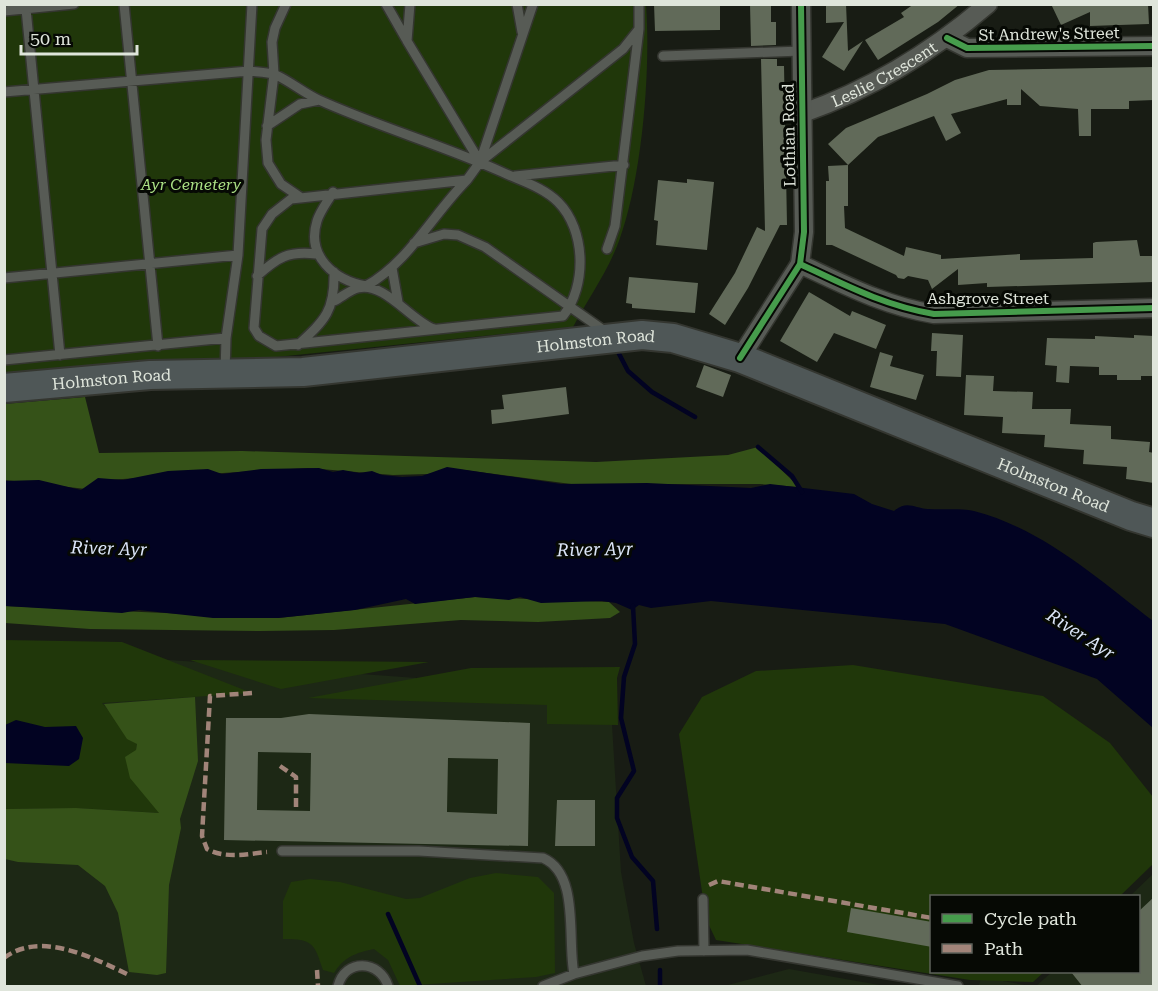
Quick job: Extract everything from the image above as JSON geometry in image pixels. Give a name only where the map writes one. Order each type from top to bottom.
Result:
[{"type":"main road","name":"Holmston Road","points":[[4,388],[150,375],[315,371],[477,354],[611,336],[642,335],[673,338],[740,358],[1131,516],[1154,523]]},
{"type":"street","name":"Lothian Road","points":[[800,264],[804,232],[801,4]]},
{"type":"street","name":"Leslie Crescent","points":[[802,113],[872,86],[947,38],[988,4]]},
{"type":"street","name":"St Andrew's Street","points":[[947,38],[967,48],[1154,46]]},
{"type":"street","name":"Ashgrove Street","points":[[800,264],[868,297],[901,308],[934,314],[1154,308]]},
{"type":"street","points":[[740,358],[800,264]]},
{"type":"lane","points":[[4,11],[74,4]]},
{"type":"lane","points":[[124,4],[148,264],[158,346]]},
{"type":"lane","points":[[225,373],[226,338],[238,255],[252,4]]},
{"type":"lane","points":[[286,4],[275,28],[272,42],[274,74],[267,126],[267,163],[282,184],[300,197]]},
{"type":"lane","points":[[386,4],[480,162]]},
{"type":"lane","points":[[407,41],[410,4]]},
{"type":"lane","points":[[517,4],[522,36]]},
{"type":"lane","points":[[480,162],[533,4]]},
{"type":"lane","points":[[607,249],[615,226],[624,165],[639,29],[639,4]]},
{"type":"lane","points":[[26,9],[60,355]]},
{"type":"lane","points":[[298,345],[320,325],[334,301],[356,288],[366,286],[392,268],[480,162],[623,49],[639,29]]},
{"type":"lane","points":[[663,56],[801,51]]},
{"type":"lane","points":[[4,92],[249,70],[274,74],[319,100],[480,162],[544,191],[558,202],[572,220],[579,241],[581,261],[570,307],[563,316],[276,346],[259,336],[254,328],[262,229],[272,214],[291,199],[300,197],[467,180]]},
{"type":"lane","points":[[267,126],[300,104],[319,100]]},
{"type":"lane","points":[[513,177],[624,165]]},
{"type":"lane","points":[[316,254],[317,219],[333,192]]},
{"type":"lane","points":[[414,243],[444,234],[458,235],[485,247],[611,336]]},
{"type":"lane","points":[[257,276],[285,255],[295,252],[316,254],[334,272],[355,284],[390,296],[421,324],[437,330]]},
{"type":"lane","points":[[4,278],[238,255]]},
{"type":"lane","points":[[392,268],[398,304]]},
{"type":"lane","points":[[334,272],[334,301]]},
{"type":"lane","points":[[4,360],[226,338]]},
{"type":"lane","points":[[282,851],[419,851],[543,858],[554,863],[563,874],[567,892],[574,974]]},
{"type":"lane","points":[[703,899],[704,951]]},
{"type":"lane","points":[[543,987],[574,974],[642,956],[747,950],[958,987]]},
{"type":"lane","points":[[338,987],[343,975],[349,969],[365,965],[380,971],[388,987]]},
{"type":"shaded area","points":[[4,648],[610,692],[621,872],[634,943],[646,986],[5,986]]},
{"type":"shaded area","points":[[1153,874],[1153,986],[1036,986],[1051,973],[1140,973],[1140,895],[1131,895]]},
{"type":"shaded area","points":[[789,969],[885,986],[724,986]]},
{"type":"shaded area","points":[[981,977],[1030,986],[979,986]]},
{"type":"green space","name":"Ayr Cemetery","points":[[5,5],[646,5],[647,61],[643,124],[634,187],[619,241],[604,274],[573,327],[236,361],[5,374]]},
{"type":"green space","points":[[85,397],[99,453],[242,451],[596,462],[728,455],[758,447],[799,487],[760,484],[571,484],[456,469],[428,474],[393,475],[308,468],[106,480],[86,489],[5,480],[4,404]]},
{"type":"green space","points":[[475,597],[609,602],[620,612],[610,618],[538,622],[461,620],[334,630],[90,629],[5,623],[5,606],[278,618]]},
{"type":"green space","points":[[4,640],[122,642],[252,693],[102,703],[137,744],[136,750],[160,813],[76,808],[5,809]]},
{"type":"green space","points":[[190,660],[429,662],[281,689]]},
{"type":"green space","points":[[853,665],[1043,696],[1110,743],[1153,797],[1153,864],[1121,895],[930,895],[930,973],[1043,973],[1033,982],[970,980],[716,940],[706,919],[679,734],[702,697],[756,671]]},
{"type":"green space","points":[[620,667],[617,678],[618,725],[547,724],[547,705],[308,698],[471,668]]},
{"type":"green space","points":[[195,697],[198,761],[180,819],[181,828],[169,885],[166,973],[157,975],[129,972],[118,913],[105,886],[78,865],[18,862],[5,859],[5,809],[76,808],[159,813],[130,778],[125,757],[136,750],[137,744],[127,739],[104,704]]},
{"type":"green space","points":[[496,873],[538,877],[554,893],[555,973],[536,977],[400,986],[388,960],[374,949],[351,956],[334,973],[323,970],[311,944],[301,940],[283,939],[283,901],[291,882],[310,879],[340,882],[406,899],[420,898],[470,878]]},
{"type":"water","name":"River Ayr","points":[[447,467],[561,484],[647,483],[751,488],[770,484],[854,494],[872,504],[894,511],[907,505],[928,509],[974,511],[999,519],[1069,557],[1153,621],[1153,728],[1097,679],[945,624],[711,601],[651,608],[639,605],[632,610],[616,603],[602,601],[541,603],[520,597],[509,600],[475,597],[415,604],[406,599],[355,610],[278,618],[213,618],[139,610],[122,613],[5,606],[5,481],[39,480],[81,490],[98,478],[123,480],[168,471],[208,469],[222,474],[261,469],[319,468],[333,472],[372,471],[382,475],[402,477],[422,476]]},
{"type":"water","points":[[16,720],[45,727],[76,726],[83,738],[79,759],[69,766],[5,763],[5,725]]},
{"type":"building","points":[[654,4],[720,4],[720,30],[655,31]]},
{"type":"building","points":[[750,4],[771,4],[771,22],[776,22],[776,45],[751,46]]},
{"type":"building","points":[[826,4],[846,4],[848,51],[863,41],[844,71],[822,57],[844,22],[826,23]]},
{"type":"building","points":[[914,4],[960,4],[938,22],[878,60],[865,40],[904,17],[901,13]]},
{"type":"building","points":[[1051,4],[1148,4],[1149,24],[1090,26],[1090,12],[1061,25]]},
{"type":"building","points":[[761,59],[777,59],[777,66],[784,66],[787,225],[780,225],[748,288],[725,325],[709,314],[735,273],[757,227],[765,231]]},
{"type":"building","points":[[1154,67],[1154,100],[1129,101],[1129,109],[1091,109],[1091,136],[1079,136],[1078,109],[1040,106],[1021,89],[1021,105],[1007,105],[1007,99],[951,114],[961,133],[946,141],[934,116],[878,137],[848,165],[828,144],[846,128],[955,80],[989,70]]},
{"type":"building","points":[[848,165],[848,206],[844,206],[845,228],[904,256],[906,247],[941,255],[941,259],[1020,254],[1020,260],[1093,258],[1093,243],[1137,240],[1140,256],[1154,256],[1154,282],[987,287],[987,283],[958,285],[958,269],[932,289],[928,280],[908,276],[904,279],[898,278],[832,245],[826,245],[828,166]]},
{"type":"building","points":[[687,179],[714,182],[707,250],[656,245],[658,221],[654,220],[658,180],[687,183]]},
{"type":"building","points":[[629,277],[698,283],[695,313],[632,308],[632,304],[626,303]]},
{"type":"building","points":[[809,292],[850,316],[852,311],[886,325],[876,349],[834,333],[817,362],[780,341]]},
{"type":"building","points":[[932,333],[963,335],[961,377],[936,376],[937,351],[931,351]]},
{"type":"building","points":[[1134,335],[1154,336],[1154,376],[1141,376],[1141,380],[1117,380],[1117,375],[1099,375],[1099,367],[1070,366],[1069,383],[1056,382],[1057,366],[1045,365],[1047,338],[1095,339],[1095,336],[1134,338]]},
{"type":"building","points":[[880,352],[893,356],[890,366],[924,375],[916,400],[870,387]]},
{"type":"building","points":[[704,365],[731,375],[723,397],[696,387]]},
{"type":"building","points":[[966,375],[994,376],[993,391],[1033,392],[1032,409],[1071,409],[1070,424],[1111,426],[1111,439],[1150,442],[1149,452],[1154,453],[1154,483],[1126,479],[1127,467],[1083,464],[1084,450],[1044,447],[1045,435],[1002,433],[1003,417],[964,415]]},
{"type":"building","points":[[566,387],[569,414],[492,424],[491,410],[504,409],[502,395]]},
{"type":"building","points":[[309,714],[530,723],[528,846],[224,840],[226,718],[281,718]],"holes":[[[258,752],[311,753],[310,811],[257,810]],[[448,758],[498,759],[497,814],[447,812]]]},
{"type":"building","points":[[557,800],[595,800],[595,846],[555,846]]},
{"type":"building","points":[[1154,897],[1154,987],[1083,987],[1072,973],[1140,973],[1140,910]]},
{"type":"building","points":[[851,908],[930,922],[930,947],[847,932]]},
{"type":"waterway","points":[[617,350],[628,371],[652,392],[695,417]]},
{"type":"waterway","points":[[758,447],[792,476],[802,492]]},
{"type":"waterway","points":[[633,606],[635,644],[624,677],[621,718],[634,771],[617,798],[617,818],[632,857],[653,881],[657,929]]},
{"type":"waterway","points":[[388,914],[420,986]]},
{"type":"waterway","points":[[660,970],[660,986]]},
{"type":"marked path","points":[[252,693],[210,696],[202,836],[207,849],[221,854],[267,852]]},
{"type":"marked path","points":[[280,766],[296,777],[296,809]]},
{"type":"marked path","points":[[709,885],[718,881],[930,918]]},
{"type":"marked path","points":[[4,958],[19,950],[34,946],[50,947],[83,955],[129,975]]},
{"type":"marked path","points":[[317,970],[318,986]]},
{"type":"cycle path","points":[[800,264],[804,232],[801,4]]},
{"type":"cycle path","points":[[947,38],[967,48],[1154,46]]},
{"type":"cycle path","points":[[740,358],[800,264],[882,300],[934,314],[1154,308]]}]
